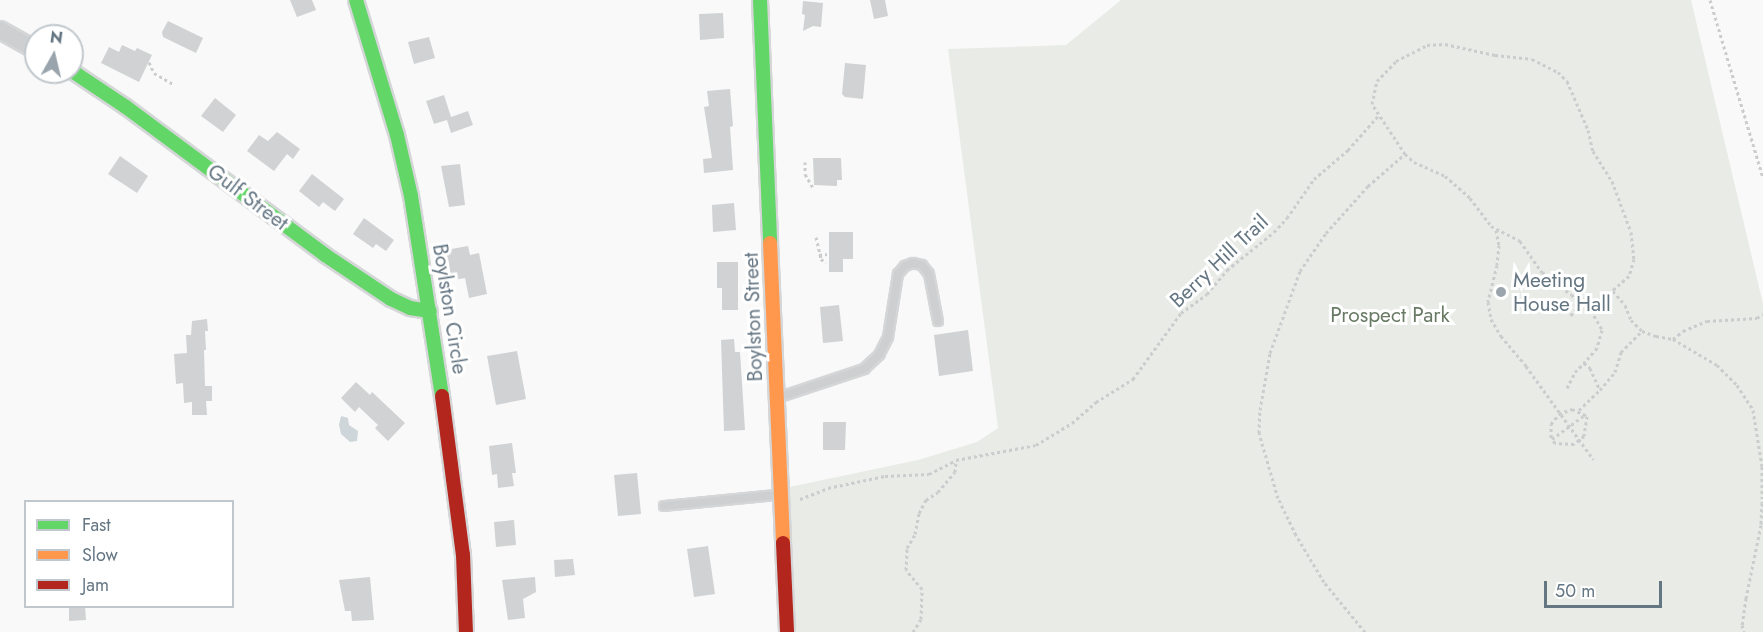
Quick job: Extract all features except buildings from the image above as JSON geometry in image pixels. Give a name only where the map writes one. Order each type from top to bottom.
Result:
[{"type":"street","name":"Boylston Circle","points":[[356,0],[397,135],[411,195],[430,311],[463,555],[466,632]]},
{"type":"street","name":"Boylston Street","points":[[760,0],[787,632]]},
{"type":"street","points":[[0,30],[24,43]]},
{"type":"street","name":"Gulf Street","points":[[84,80],[126,106],[325,255],[391,299],[410,308],[430,311]]},
{"type":"lane","points":[[777,398],[864,369],[879,355],[888,337],[898,274],[905,266],[913,263],[922,265],[929,274],[938,321]]},
{"type":"lane","points":[[664,506],[781,500]]},
{"type":"path","points":[[1710,0],[1763,178]]},
{"type":"path","points":[[1445,44],[1478,53],[1532,59],[1558,72],[1567,81],[1588,130],[1593,151],[1612,181],[1631,232],[1635,251],[1633,268],[1613,291],[1598,300],[1585,300],[1571,295],[1542,272],[1520,241],[1496,229],[1470,198],[1445,176],[1414,162],[1405,154],[1379,115],[1372,104],[1377,81],[1396,61],[1427,45],[1445,44]]},
{"type":"path","points":[[149,62],[154,73],[173,84]]},
{"type":"path","name":"Berry Hill Trail","points":[[781,500],[885,476],[930,474],[956,460],[1036,445],[1072,423],[1096,402],[1132,379],[1172,330],[1181,313],[1207,294],[1220,277],[1241,257],[1274,232],[1287,218],[1314,179],[1348,150],[1379,115]]},
{"type":"path","points":[[1365,632],[1324,582],[1287,517],[1263,453],[1259,433],[1260,410],[1270,353],[1299,271],[1326,233],[1368,186],[1405,154]]},
{"type":"path","points":[[805,162],[805,174],[813,188]]},
{"type":"path","points":[[1496,229],[1499,245],[1497,265],[1488,302],[1491,319],[1500,336],[1514,350],[1593,459]]},
{"type":"path","points":[[816,237],[819,255],[823,263],[826,263]]},
{"type":"path","points":[[819,255],[827,254]]},
{"type":"path","points":[[1613,291],[1625,305],[1631,320],[1642,330],[1656,336],[1673,339],[1708,358],[1737,385],[1753,410],[1761,432],[1761,525],[1746,598],[1742,624],[1744,632]]},
{"type":"path","points":[[1569,316],[1585,300]]},
{"type":"path","points":[[1568,388],[1575,372],[1597,348],[1602,330],[1585,300]]},
{"type":"path","points":[[1673,339],[1683,331],[1707,321],[1757,318],[1763,314]]},
{"type":"path","points":[[1579,410],[1615,372],[1621,352],[1642,330]]},
{"type":"path","points":[[1584,363],[1590,368],[1600,390]]},
{"type":"path","points":[[1566,410],[1579,410],[1586,414],[1587,430],[1580,441],[1567,446],[1555,443],[1552,439],[1551,424],[1559,414],[1566,410]]},
{"type":"path","points":[[1552,439],[1586,414]]},
{"type":"path","points":[[913,632],[921,620],[922,589],[906,570],[907,548],[915,534],[919,513],[926,500],[938,492],[955,472],[956,460]]},
{"type":"green space","name":"Prospect Park","points":[[1121,0],[1691,0],[1763,304],[1763,632],[787,632],[780,489],[918,460],[977,442],[998,428],[948,49],[1066,45]]},
{"type":"shaded area","points":[[341,416],[348,418],[349,425],[358,431],[357,441],[350,442],[341,434],[339,425]]},
{"type":"traffic: fast","points":[[356,0],[397,135],[411,196],[442,396]]},
{"type":"traffic: fast","points":[[760,0],[770,243]]},
{"type":"traffic: fast","points":[[84,79],[126,107],[325,255],[391,299],[410,308],[430,311]]},
{"type":"traffic: slow","points":[[770,243],[783,543]]},
{"type":"traffic: jam","points":[[442,396],[463,555],[466,632]]},
{"type":"traffic: jam","points":[[783,543],[787,632]]},
{"type":"place","name":"Meeting House Hall","points":[[1501,292]]}]
